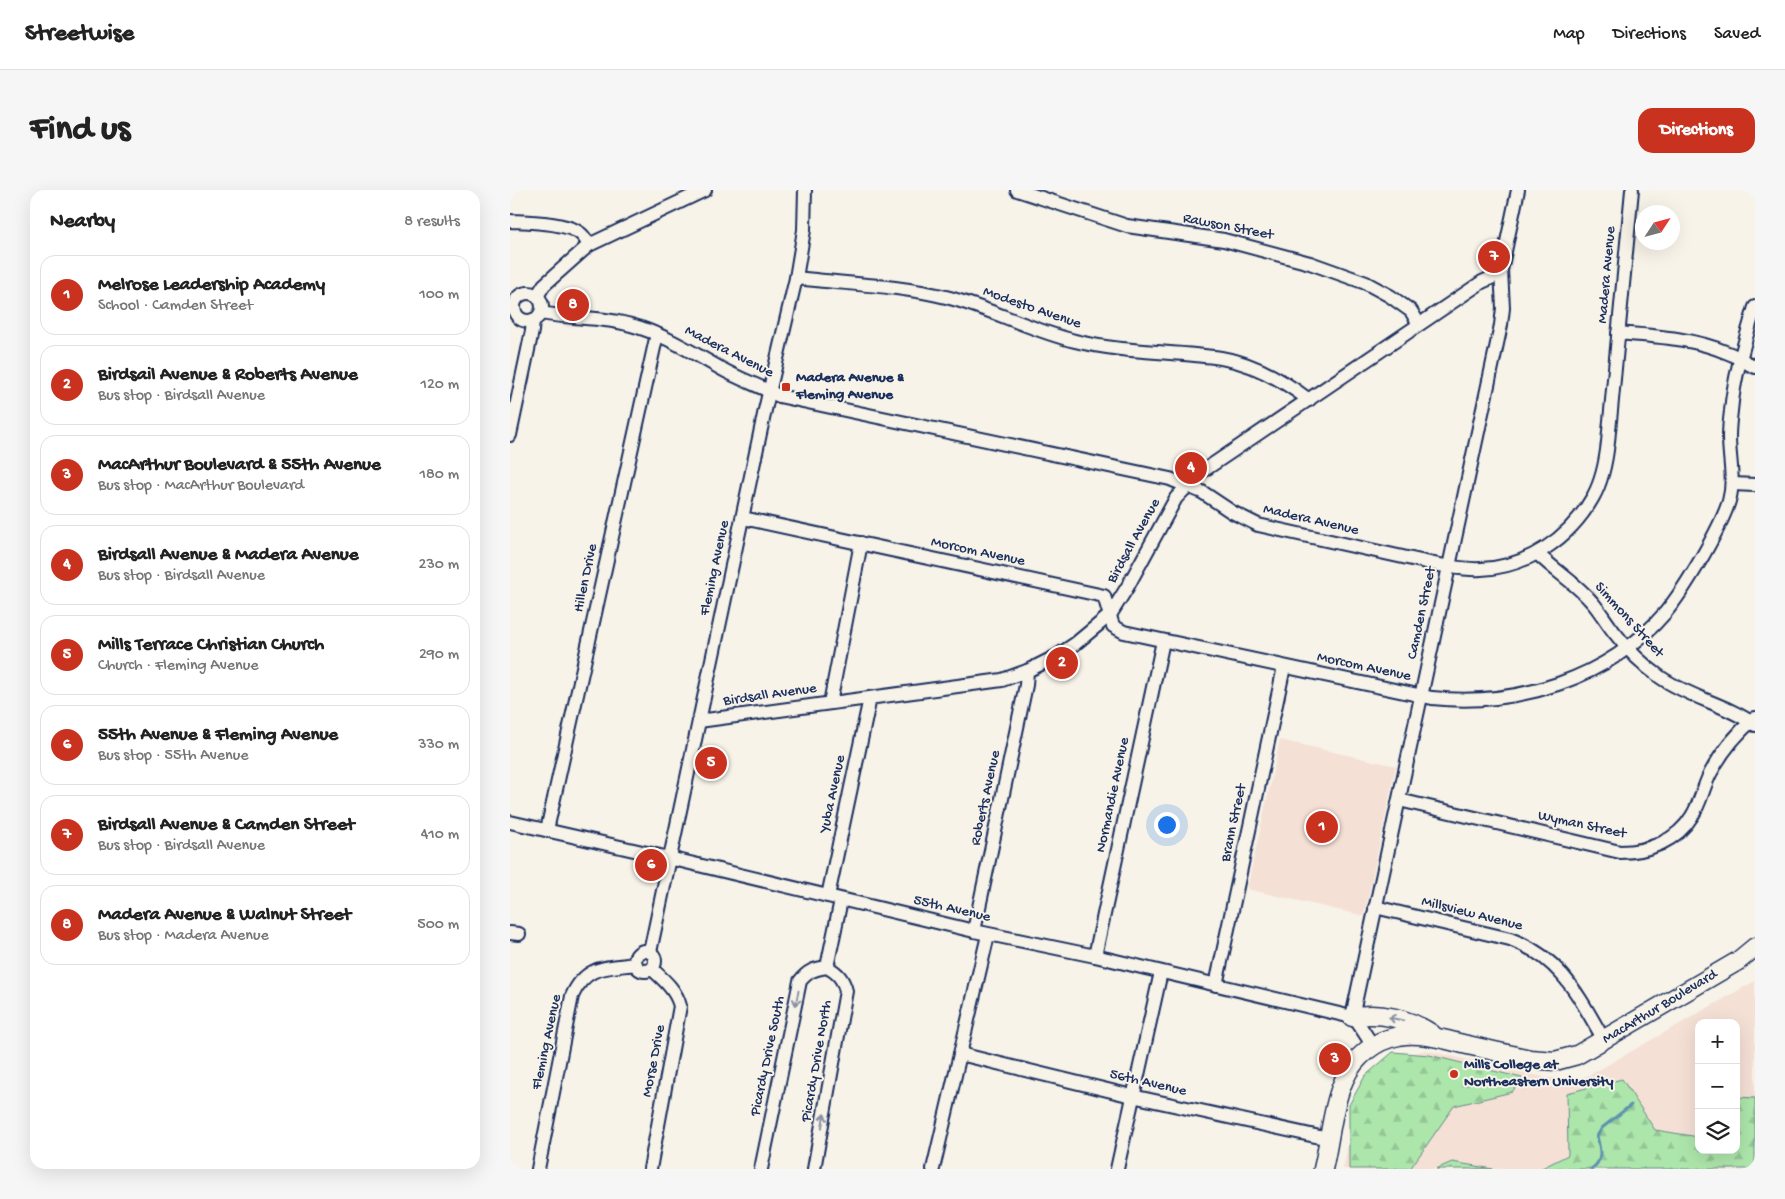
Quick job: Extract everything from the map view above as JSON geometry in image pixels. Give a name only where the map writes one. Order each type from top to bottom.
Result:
[{"type":"main road","name":"MacArthur Boulevard","points":[[1323,1169],[1344,1079],[1360,1056],[1373,1046],[1400,1035],[1437,1037],[1515,1056],[1546,1061],[1566,1059],[1604,1040],[1738,961],[1755,947]]},
{"type":"main road","points":[[1352,1017],[1371,1014],[1410,1022],[1424,1028],[1437,1037]]},
{"type":"street","points":[[537,296],[544,285],[589,245],[705,190]]},
{"type":"street","name":"Fleming Avenue","points":[[650,952],[796,278],[804,230],[806,190]]},
{"type":"street","name":"Rawson Street","points":[[1016,190],[1128,226],[1224,240],[1310,263],[1366,283],[1390,296],[1410,311],[1419,324]]},
{"type":"street","points":[[1500,274],[1518,190]]},
{"type":"street","name":"Madera Avenue","points":[[526,318],[552,316],[614,320],[657,334],[687,348],[736,376],[779,396],[1170,479],[1202,492],[1232,512],[1258,526],[1449,567],[1469,569],[1496,567],[1538,554],[1569,528],[1582,514],[1593,497],[1601,477],[1608,442],[1632,190]]},
{"type":"street","points":[[510,220],[570,228],[581,234],[589,245]]},
{"type":"street","name":"Birdsall Avenue","points":[[699,721],[1002,680],[1027,671],[1075,644],[1110,615],[1176,498],[1200,473],[1482,282],[1500,274]]},
{"type":"street","name":"Camden Street","points":[[1352,1017],[1501,325],[1503,308],[1500,274]]},
{"type":"street","name":"Modesto Avenue","points":[[796,278],[916,291],[947,297],[1046,333],[1103,347],[1222,358],[1247,365],[1273,376],[1294,388],[1309,400]]},
{"type":"street","points":[[526,293],[537,296],[541,301],[542,307],[526,318],[518,317],[513,300],[526,293]]},
{"type":"street","name":"Morcom Avenue","points":[[743,518],[1104,596],[1113,626],[1124,632],[1420,696],[1456,700],[1488,700],[1531,692],[1561,683],[1594,668],[1627,647],[1664,614],[1684,588],[1712,540],[1729,502],[1733,484],[1730,429],[1734,390],[1755,307]]},
{"type":"street","points":[[510,435],[532,331],[526,318]]},
{"type":"street","points":[[1618,333],[1695,342],[1728,352],[1755,367]]},
{"type":"street","name":"Hillen Drive","points":[[547,830],[657,334]]},
{"type":"street","points":[[1733,484],[1755,485]]},
{"type":"street","points":[[830,703],[861,543]]},
{"type":"street","name":"Simmons Street","points":[[1538,554],[1591,600],[1616,634],[1645,666],[1681,689],[1724,707],[1753,722]]},
{"type":"street","name":"Normandie Avenue","points":[[1095,956],[1163,640]]},
{"type":"street","name":"Brann Street","points":[[1216,985],[1284,667]]},
{"type":"street","name":"Roberts Avenue","points":[[974,931],[1026,685],[1027,671]]},
{"type":"street","name":"Yuba Avenue","points":[[828,896],[870,698]]},
{"type":"street","name":"Wyman Street","points":[[1399,800],[1620,852],[1633,852],[1669,840],[1683,828],[1693,816],[1710,774],[1726,748],[1736,734],[1753,722]]},
{"type":"street","name":"55th Avenue","points":[[510,822],[974,931],[1095,956],[1352,1017]]},
{"type":"street","points":[[827,967],[841,900]]},
{"type":"street","name":"Millsview Avenue","points":[[1375,907],[1524,944],[1556,966],[1565,977],[1604,1040]]},
{"type":"street","points":[[933,1169],[988,934]]},
{"type":"street","points":[[645,951],[650,952],[656,961],[652,969],[643,971],[636,964],[637,955],[645,951]]},
{"type":"street","name":"Fleming Avenue","points":[[538,1169],[572,996],[577,984],[587,974],[598,969],[636,964]]},
{"type":"street","name":"Picardy Drive South","points":[[762,1169],[800,981],[813,969],[827,967]]},
{"type":"street","name":"Picardy Drive North","points":[[814,1169],[846,991],[843,980],[837,973],[827,967]]},
{"type":"street","name":"Morse Drive","points":[[650,1169],[680,1006],[678,998],[671,988],[652,969]]},
{"type":"street","points":[[1117,1169],[1161,972]]},
{"type":"street","points":[[1352,1017],[1373,1046]]},
{"type":"street","name":"56th Avenue","points":[[960,1054],[1132,1096],[1329,1139]]},
{"type":"shaded area","points":[[1280,740],[1396,766],[1364,916],[1247,889]]},
{"type":"shaded area","name":"Mills College at Northeastern University","points":[[1755,981],[1755,1169],[1343,1169],[1353,1121],[1393,1060],[1425,1050],[1548,1078],[1578,1080]]},
{"type":"green space","points":[[1393,1052],[1429,1055],[1522,1078],[1512,1092],[1454,1106],[1410,1169],[1349,1169],[1349,1105],[1365,1076]]},
{"type":"green space","points":[[1622,1079],[1655,1130],[1695,1136],[1695,1154],[1740,1154],[1740,1097],[1755,1098],[1755,1169],[1540,1169],[1568,1155],[1567,1093]]},
{"type":"green space","points":[[1452,1162],[1493,1169],[1436,1169]]},
{"type":"waterway","points":[[1591,1169],[1598,1162],[1600,1154],[1597,1136],[1602,1128],[1631,1105]]},
{"type":"place","name":"Birdsall Avenue & Camden Street","points":[[1494,257]]},
{"type":"place","name":"Madera Avenue & Walnut Street","points":[[573,305]]},
{"type":"place","name":"Madera Avenue & Fleming Avenue","points":[[786,387]]},
{"type":"place","name":"Birdsall Avenue & Madera Avenue","points":[[1191,468]]},
{"type":"place","name":"Birdsail Avenue & Roberts Avenue","points":[[1062,663]]},
{"type":"place","name":"Mills Terrace Christian Church","points":[[711,763]]},
{"type":"place","name":"Melrose Leadership Academy","points":[[1322,827]]},
{"type":"place","name":"55th Avenue & Fleming Avenue","points":[[651,865]]},
{"type":"place","name":"MacArthur Boulevard & 55th Avenue","points":[[1335,1059]]},
{"type":"place","name":"Mills College at Northeastern University","points":[[1454,1074]]}]
